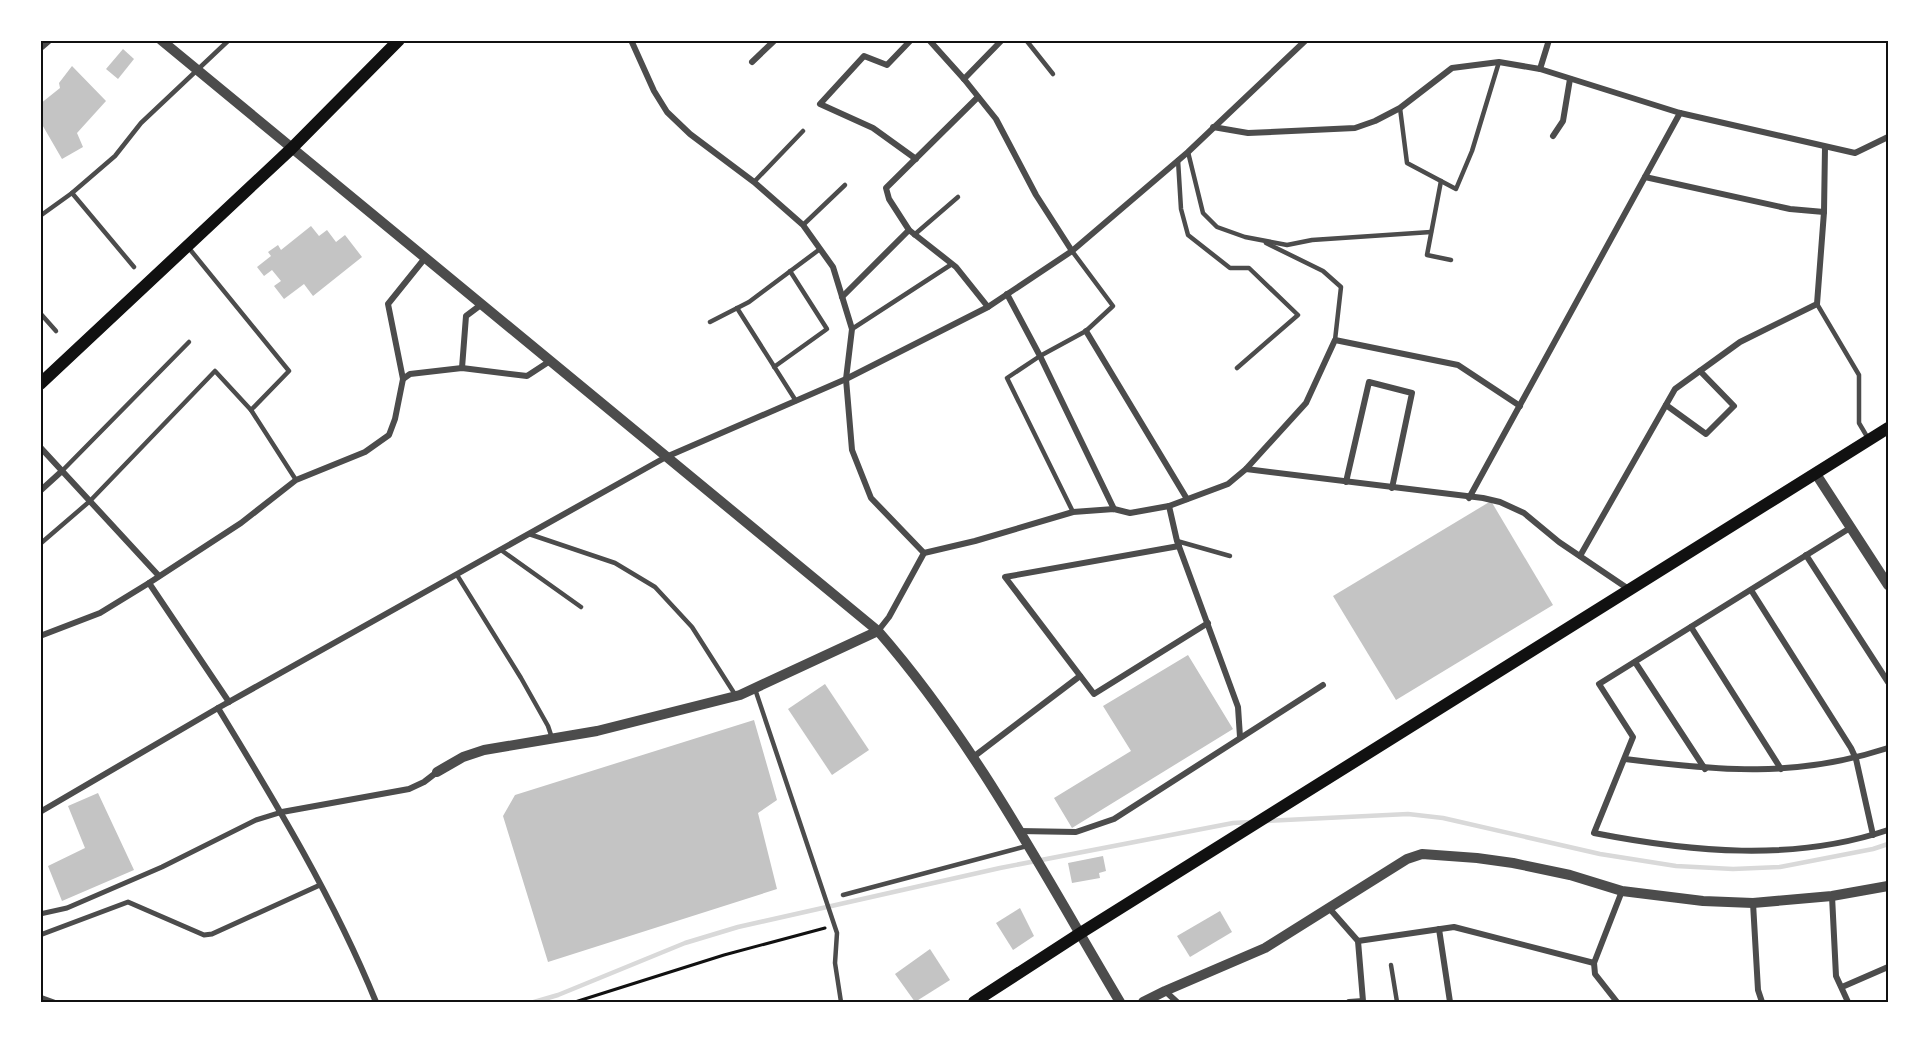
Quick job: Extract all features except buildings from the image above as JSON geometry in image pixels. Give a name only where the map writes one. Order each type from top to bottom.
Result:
[{"type":"main road","points":[[40,384],[291,149],[399,40]]},
{"type":"main road","points":[[974,1002],[1888,428]]},
{"type":"street","points":[[40,46],[47,40]]},
{"type":"street","points":[[161,40],[878,631],[932,696],[1018,831],[1120,1002]]},
{"type":"street","points":[[631,40],[654,91],[667,112],[690,134],[754,182],[803,225],[833,267],[852,329],[846,379],[852,450],[871,498],[924,553]]},
{"type":"street","points":[[752,62],[775,40]]},
{"type":"street","points":[[911,40],[887,65],[864,56],[820,104],[873,128],[916,159]]},
{"type":"street","points":[[929,40],[996,120],[1036,195],[1072,251]]},
{"type":"street","points":[[964,79],[1002,40]]},
{"type":"street","points":[[40,812],[218,708],[666,457],[846,379],[988,307],[1072,251],[1188,152],[1306,40]]},
{"type":"street","points":[[1540,69],[1550,40]]},
{"type":"street","points":[[1213,127],[1248,133],[1355,128],[1376,121],[1400,108],[1452,68],[1499,62],[1540,69],[1680,113],[1855,153],[1888,137]]},
{"type":"street","points":[[1553,136],[1563,120],[1570,79]]},
{"type":"street","points":[[978,97],[886,188],[889,199],[911,232],[952,264],[988,307]]},
{"type":"street","points":[[1469,498],[1680,113]]},
{"type":"street","points":[[1580,556],[1676,388],[1740,342],[1817,304],[1824,212],[1825,147]]},
{"type":"street","points":[[1645,177],[1790,208],[1824,212]]},
{"type":"street","points":[[842,297],[911,232]]},
{"type":"street","points":[[40,636],[100,613],[241,523],[296,480],[365,452],[389,435],[403,379],[388,304],[425,258]]},
{"type":"street","points":[[1007,294],[1040,356],[1114,509]]},
{"type":"street","points":[[462,368],[466,316],[482,304]]},
{"type":"street","points":[[1086,331],[1187,499]]},
{"type":"street","points":[[40,914],[67,908],[162,867],[256,820],[282,812],[409,789],[463,757],[478,752],[597,731],[736,696],[755,689],[878,631],[890,617],[924,553],[975,542],[1074,512],[1114,509],[1130,513],[1169,506],[1228,484],[1246,469],[1306,403],[1335,340],[1458,365],[1520,406]]},
{"type":"street","points":[[403,379],[410,374],[462,368],[527,375],[551,361]]},
{"type":"street","points":[[1666,405],[1706,434],[1734,406],[1700,370]]},
{"type":"street","points":[[1346,482],[1369,382],[1412,393],[1392,488]]},
{"type":"street","points":[[40,447],[159,576]]},
{"type":"street","points":[[1246,469],[1469,498],[1484,498],[1500,502],[1524,513],[1559,542],[1630,590]]},
{"type":"street","points":[[40,491],[62,471]]},
{"type":"street","points":[[1816,474],[1888,585]]},
{"type":"street","points":[[1169,506],[1178,543],[1238,707],[1240,737]]},
{"type":"street","points":[[1850,528],[1599,684],[1633,737],[1594,832],[1650,844],[1746,852],[1808,848],[1888,830]]},
{"type":"street","points":[[1178,543],[1005,577],[1094,694],[1208,623]]},
{"type":"street","points":[[1806,555],[1888,682]]},
{"type":"street","points":[[149,583],[229,702]]},
{"type":"street","points":[[1751,590],[1851,748],[1856,759],[1873,835]]},
{"type":"street","points":[[1691,627],[1781,769]]},
{"type":"street","points":[[1635,662],[1705,769]]},
{"type":"street","points":[[972,758],[1080,676]]},
{"type":"street","points":[[1018,831],[1076,832],[1114,819],[1323,685]]},
{"type":"street","points":[[218,708],[282,812],[355,951],[376,1002]]},
{"type":"street","points":[[1625,759],[1705,769],[1781,769],[1856,759],[1888,748]]},
{"type":"street","points":[[1143,1002],[1265,948],[1407,859],[1422,854],[1512,863],[1570,875],[1622,891],[1703,901],[1753,903],[1832,896],[1888,885]]},
{"type":"street","points":[[40,935],[128,902],[204,935],[212,934],[320,885]]},
{"type":"street","points":[[1617,1002],[1595,974],[1594,963],[1622,891]]},
{"type":"street","points":[[1832,896],[1836,976],[1848,1002]]},
{"type":"street","points":[[1753,903],[1758,990],[1762,1002]]},
{"type":"street","points":[[1329,908],[1358,941],[1363,1001],[1349,1002]]},
{"type":"street","points":[[1358,941],[1454,927],[1594,963]]},
{"type":"street","points":[[1439,929],[1450,1002]]},
{"type":"street","points":[[1842,987],[1888,968]]},
{"type":"street","points":[[1166,991],[1177,1002]]},
{"type":"street","points":[[40,997],[54,1002]]},
{"type":"lane","points":[[40,216],[72,193],[115,156],[141,123],[229,40]]},
{"type":"lane","points":[[1026,40],[1053,74]]},
{"type":"lane","points":[[1400,108],[1407,163],[1456,189],[1472,151],[1499,62]]},
{"type":"lane","points":[[754,182],[803,131]]},
{"type":"lane","points":[[1188,152],[1203,213],[1217,227],[1245,237],[1287,245],[1312,240],[1431,232]]},
{"type":"lane","points":[[1178,160],[1181,209],[1188,234],[1230,268],[1249,268],[1298,315],[1237,368]]},
{"type":"lane","points":[[1441,181],[1427,255],[1451,260]]},
{"type":"lane","points":[[803,225],[844,185]]},
{"type":"lane","points":[[72,193],[134,267]]},
{"type":"lane","points":[[911,232],[958,197]]},
{"type":"lane","points":[[1258,240],[1323,271],[1341,287],[1335,340]]},
{"type":"lane","points":[[188,247],[289,371],[251,410]]},
{"type":"lane","points":[[710,322],[749,302],[820,249]]},
{"type":"lane","points":[[1072,251],[1113,306],[1086,331],[1040,356],[1007,378],[1074,512]]},
{"type":"lane","points":[[852,329],[952,264]]},
{"type":"lane","points":[[774,367],[827,329],[790,272]]},
{"type":"lane","points":[[1817,304],[1859,375],[1859,423],[1869,441]]},
{"type":"lane","points":[[737,308],[796,401]]},
{"type":"lane","points":[[40,313],[56,331]]},
{"type":"lane","points":[[62,471],[189,342]]},
{"type":"lane","points":[[40,544],[90,501],[215,371],[251,410],[296,480]]},
{"type":"lane","points":[[529,534],[615,563],[655,587],[692,627],[736,696]]},
{"type":"lane","points":[[1178,543],[1230,556]]},
{"type":"lane","points":[[501,550],[581,608]]},
{"type":"lane","points":[[457,575],[521,678],[548,726],[552,739]]},
{"type":"lane","points":[[755,689],[837,933],[835,963],[841,1002]]},
{"type":"lane","points":[[843,895],[1027,846]]},
{"type":"lane","points":[[1390,965],[1397,1002]]},
{"type":"path","points":[[575,1002],[724,955],[825,928]]},
{"type":"waterway","points":[[1266,821],[1408,814],[1443,818],[1600,854],[1676,866],[1733,869],[1780,867],[1888,844]]},
{"type":"waterway","points":[[534,1002],[558,995],[685,943],[738,927],[1000,868],[1233,823],[1252,822]]}]
